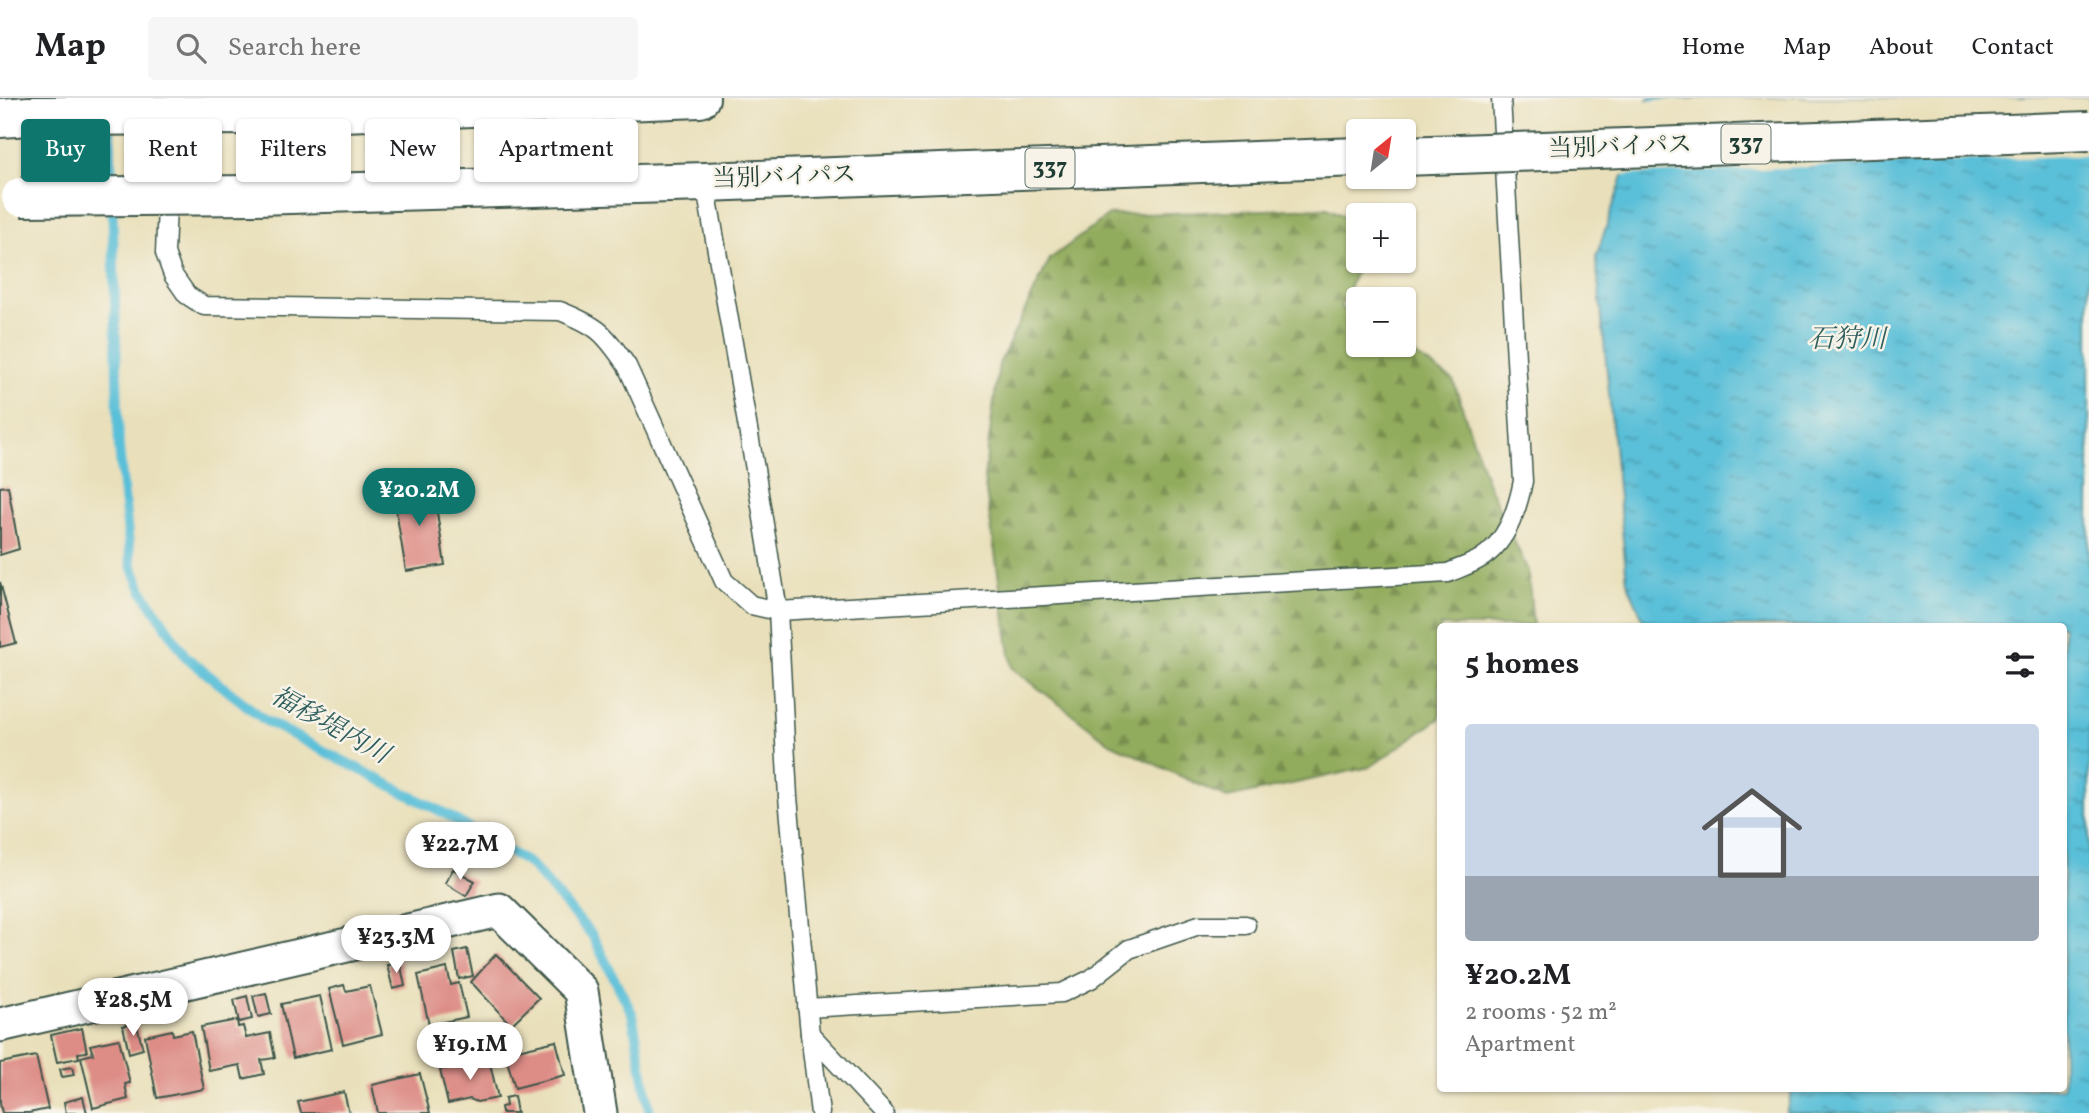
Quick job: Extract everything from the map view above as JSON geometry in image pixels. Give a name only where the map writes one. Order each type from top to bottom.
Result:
[{"type":"highway","points":[[15,117],[265,116],[700,98]]},
{"type":"highway","name":"当別バイパス","points":[[1416,156],[2089,131]]},
{"type":"highway","name":"当別バイパス","points":[[10,197],[255,195],[1346,158]]},
{"type":"street","points":[[0,1025],[499,910],[581,991],[600,1113]]},
{"type":"lane","points":[[172,98],[165,253],[173,275],[187,295],[204,306],[560,311],[588,322],[609,340],[627,366],[724,581],[751,605],[778,611],[1448,573],[1484,557],[1505,533],[1518,506],[1523,481],[1501,98]]},
{"type":"lane","points":[[724,181],[757,475],[778,611],[788,797],[807,1008],[820,1113]]},
{"type":"lane","points":[[807,1008],[1062,993],[1091,979],[1129,949],[1199,925],[1246,925]]},
{"type":"lane","points":[[810,1034],[884,1113]]},
{"type":"green space","points":[[1327,208],[1346,217],[1346,273],[1356,273],[1349,287],[1346,287],[1340,307],[1346,311],[1346,357],[1416,356],[1453,380],[1487,482],[1528,571],[1533,623],[1437,623],[1437,720],[1370,767],[1227,798],[1110,743],[1012,668],[984,478],[999,364],[1050,259],[1109,215]]},
{"type":"water","name":"石狩川","points":[[1649,98],[2089,98],[2089,1113],[1786,1113],[1791,1092],[2067,1092],[2067,623],[1645,623],[1627,582],[1596,257]]},
{"type":"pier","points":[[1723,98],[2089,98],[2089,155],[1620,175],[1644,101]]},
{"type":"building","points":[[8,486],[19,549],[0,555],[0,487]]},
{"type":"building","points":[[433,486],[445,565],[406,571],[393,492]]},
{"type":"building","points":[[0,582],[16,643],[0,647]]},
{"type":"building","points":[[453,869],[475,881],[466,896],[445,883]]},
{"type":"building","points":[[467,949],[473,976],[459,979],[454,952]]},
{"type":"building","points":[[496,954],[539,998],[511,1025],[471,982]]},
{"type":"building","points":[[400,962],[405,986],[393,989],[387,965]]},
{"type":"building","points":[[447,968],[451,985],[459,983],[467,1017],[429,1025],[418,975]]},
{"type":"building","points":[[344,985],[346,991],[370,986],[382,1034],[343,1044],[329,989]]},
{"type":"building","points":[[266,993],[271,1014],[258,1017],[253,996]]},
{"type":"building","points":[[247,996],[252,1019],[239,1022],[234,1000]]},
{"type":"building","points":[[320,996],[332,1049],[293,1058],[281,1004]]},
{"type":"building","points":[[237,1020],[238,1027],[243,1026],[246,1038],[270,1033],[275,1058],[261,1060],[264,1074],[243,1079],[240,1065],[209,1071],[201,1027]]},
{"type":"building","points":[[136,1022],[143,1049],[129,1053],[123,1026]]},
{"type":"building","points":[[82,1028],[87,1052],[78,1053],[79,1058],[57,1062],[51,1035]]},
{"type":"building","points":[[172,1030],[173,1035],[192,1031],[204,1089],[157,1098],[145,1036]]},
{"type":"building","points":[[119,1039],[130,1083],[125,1084],[128,1099],[93,1108],[81,1057],[93,1054],[90,1045]]},
{"type":"building","points":[[556,1041],[565,1075],[515,1088],[505,1053]]},
{"type":"building","points":[[36,1056],[48,1109],[29,1113],[2,1113],[0,1063]]},
{"type":"building","points":[[489,1059],[498,1098],[477,1102],[470,1099],[448,1104],[440,1070]]},
{"type":"building","points":[[72,1067],[74,1075],[62,1077],[60,1069]]},
{"type":"building","points":[[420,1074],[430,1113],[378,1113],[372,1085]]},
{"type":"building","points":[[344,1092],[349,1113],[301,1113],[298,1102]]},
{"type":"building","points":[[514,1096],[517,1113],[502,1113],[501,1107],[506,1106],[505,1098]]},
{"type":"building","points":[[83,1097],[87,1113],[66,1113],[64,1102]]},
{"type":"waterway","name":"福移堤内川","points":[[110,123],[119,448],[131,564],[143,592],[186,657],[266,721],[442,812],[530,864],[592,935],[632,1013],[650,1113]]}]
